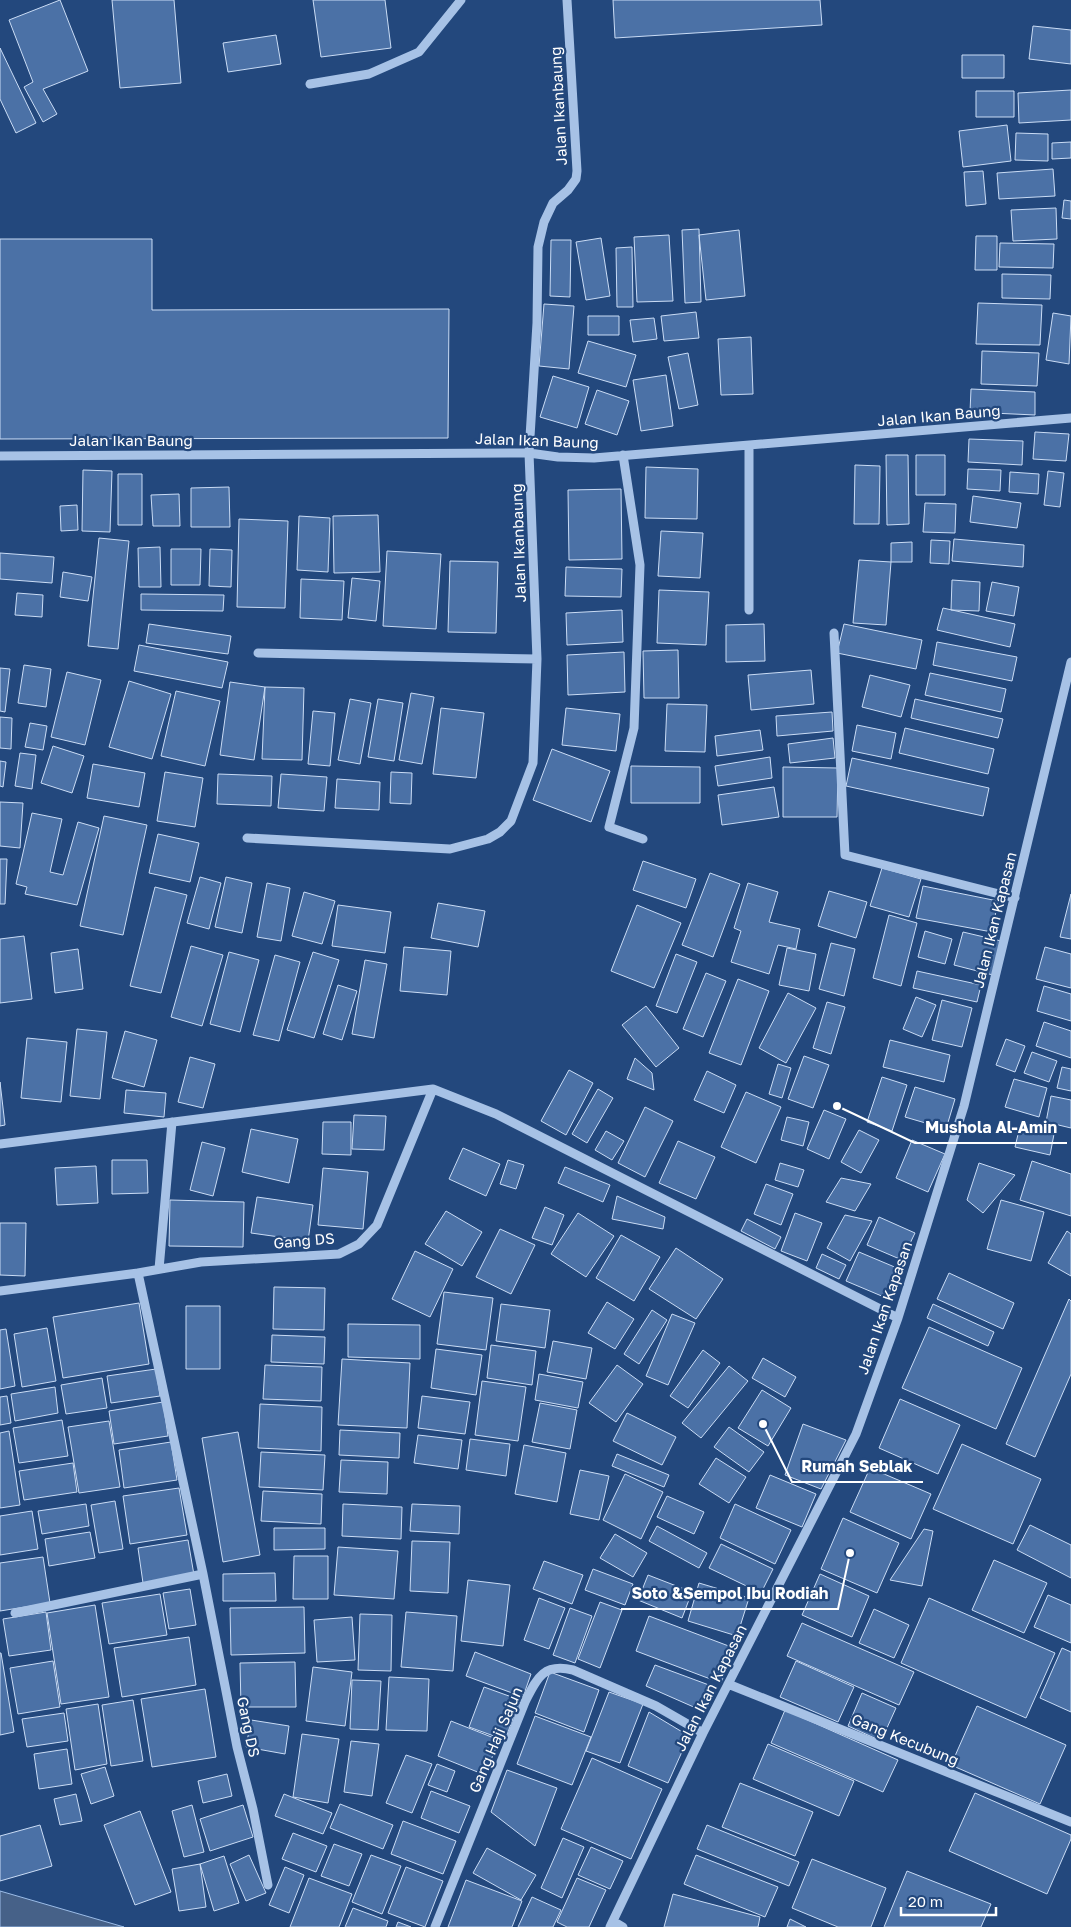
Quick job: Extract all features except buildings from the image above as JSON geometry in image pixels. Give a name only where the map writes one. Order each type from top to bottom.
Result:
[{"type":"street","points":[[310,84],[369,74],[420,52],[462,0]]},
{"type":"street","name":"Jalan Ikanbaung","points":[[247,838],[450,849],[488,839],[500,832],[511,821],[533,762],[537,659],[529,453],[537,323],[538,247],[544,222],[553,203],[568,190],[576,179],[577,171],[567,0]]},
{"type":"street","name":"Jalan Ikan Baung","points":[[0,456],[529,453],[558,457],[594,458],[1071,418]]},
{"type":"street","points":[[749,446],[750,610]]},
{"type":"street","points":[[623,455],[640,565],[634,728],[609,827],[643,839]]},
{"type":"street","points":[[834,634],[845,855],[1015,898]]},
{"type":"street","points":[[258,653],[537,659]]},
{"type":"street","name":"Jalan Ikan Kapasan","points":[[611,1924],[703,1733],[856,1434],[898,1318],[964,1106],[1071,662]]},
{"type":"street","points":[[0,1144],[434,1089],[496,1114],[898,1318]]},
{"type":"street","name":"Gang DS","points":[[0,1291],[160,1270],[201,1262],[339,1254],[359,1244],[377,1225],[434,1089]]},
{"type":"street","points":[[160,1270],[172,1122]]},
{"type":"street","name":"Gang DS","points":[[138,1273],[203,1574],[237,1748],[253,1809],[268,1885]]},
{"type":"street","points":[[15,1613],[203,1574]]},
{"type":"street","name":"Gang Haji Sajun","points":[[435,1927],[525,1702],[539,1677],[545,1671],[562,1668],[573,1670],[656,1706],[703,1733]]},
{"type":"street","name":"Gang Kecubung","points":[[728,1684],[1071,1822]]},
{"type":"street","points":[[611,1924],[623,1927]]},
{"type":"water","points":[[0,1891],[124,1927],[0,1927]]},
{"type":"place","name":"Mushola Al-Amin","points":[[837,1106]]},
{"type":"place","name":"Rumah Seblak","points":[[763,1424]]},
{"type":"place","name":"Soto &Sempol Ibu Rodiah","points":[[850,1553]]}]
